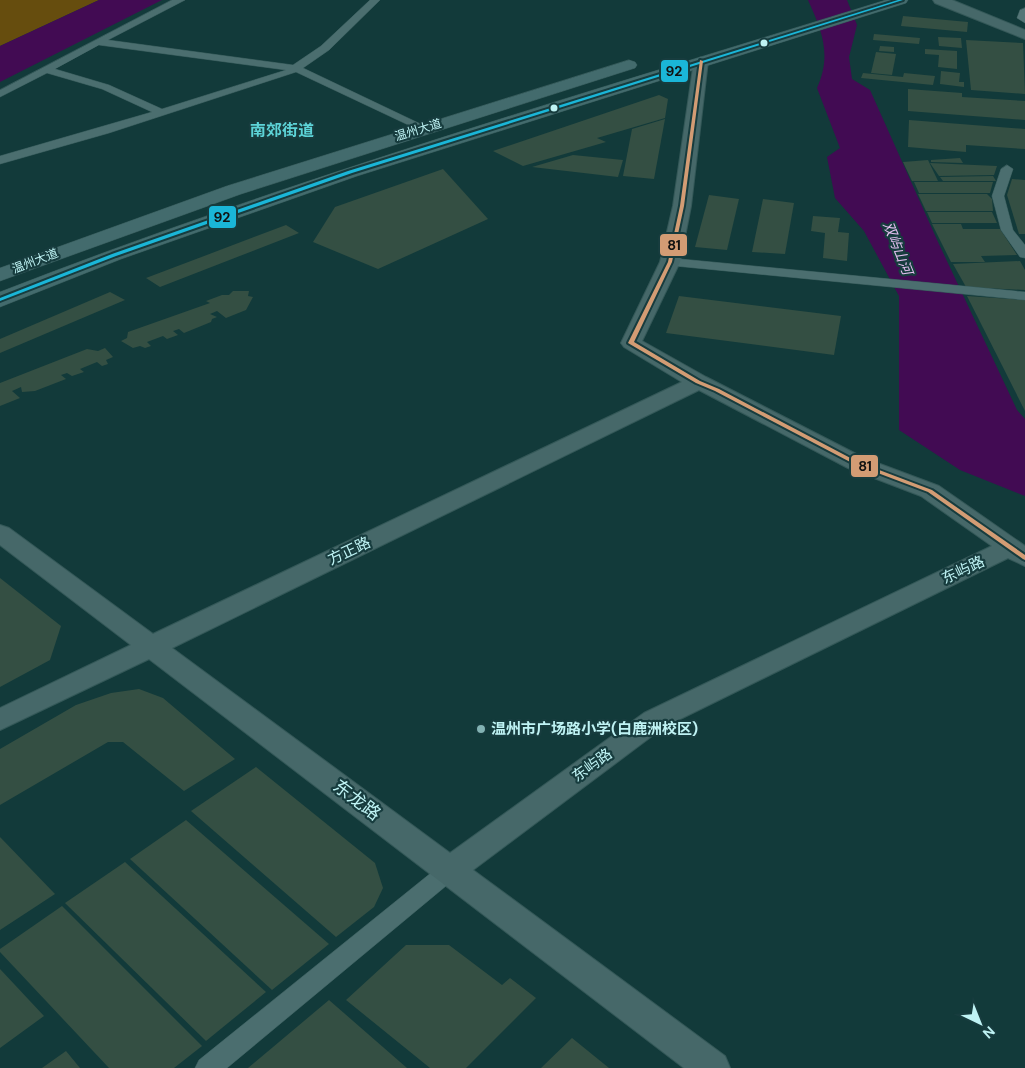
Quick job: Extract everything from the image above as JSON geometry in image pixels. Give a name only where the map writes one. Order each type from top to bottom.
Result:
[{"type":"highway","points":[[1025,13],[1025,18]]},
{"type":"main road","name":"温州大道","points":[[0,300],[114,255],[350,172],[808,27],[900,0]]},
{"type":"main road","name":"温州大道","points":[[0,275],[182,206],[423,128],[648,59]]},
{"type":"street","points":[[0,94],[180,0]]},
{"type":"street","points":[[0,160],[161,113],[288,73],[325,48],[375,0]]},
{"type":"street","points":[[940,0],[1025,35]]},
{"type":"street","points":[[973,0],[1025,25]]},
{"type":"street","points":[[98,42],[295,68],[423,128]]},
{"type":"street","name":"东屿路","points":[[450,870],[654,720],[1017,553],[930,491],[856,463],[718,390],[698,382],[631,343],[670,262],[682,206],[698,103],[701,61]]},
{"type":"street","points":[[47,70],[109,86],[133,96],[161,113]]},
{"type":"street","points":[[1007,169],[998,196],[1007,230],[1018,236],[1025,254]]},
{"type":"street","points":[[670,262],[1025,296]]},
{"type":"street","name":"方正路","points":[[0,720],[151,645],[698,382]]},
{"type":"street","name":"东龙路","points":[[0,533],[712,1068]]},
{"type":"street","points":[[208,1068],[450,870]]},
{"type":"shaded area","points":[[0,0],[99,0],[0,46]]},
{"type":"water","points":[[99,0],[162,0],[0,82],[0,46]]},
{"type":"water","name":"双屿山河","points":[[808,0],[847,0],[857,25],[849,57],[852,79],[870,90],[938,242],[1017,410],[1025,419],[1025,496],[960,470],[899,430],[899,296],[864,231],[835,198],[827,157],[840,148],[817,88],[824,65],[823,43]]},
{"type":"building","points":[[903,16],[968,22],[967,32],[901,26]]},
{"type":"building","points":[[874,34],[920,38],[919,44],[873,40]]},
{"type":"building","points":[[938,37],[961,38],[962,48],[939,46]]},
{"type":"building","points":[[966,40],[1023,43],[1025,94],[971,90]]},
{"type":"building","points":[[880,46],[894,47],[894,52],[879,51]]},
{"type":"building","points":[[925,49],[957,51],[957,69],[938,67],[939,55],[925,54]]},
{"type":"building","points":[[876,52],[896,54],[892,75],[871,73]]},
{"type":"building","points":[[941,71],[960,73],[959,82],[964,82],[964,87],[940,84]]},
{"type":"building","points":[[863,73],[903,77],[904,73],[935,76],[933,85],[861,78]]},
{"type":"building","points":[[908,89],[962,93],[962,97],[1025,101],[1025,120],[908,111]]},
{"type":"building","points":[[659,95],[668,99],[665,118],[597,138],[606,142],[523,166],[493,151]]},
{"type":"building","points":[[665,119],[654,179],[623,176],[632,129]]},
{"type":"building","points":[[909,120],[1025,129],[1025,149],[966,145],[966,152],[908,147]]},
{"type":"building","points":[[573,155],[623,160],[618,177],[532,167]]},
{"type":"building","points":[[960,158],[963,163],[931,162],[931,160]]},
{"type":"building","points":[[928,160],[938,181],[912,181],[903,162]]},
{"type":"building","points":[[930,163],[997,166],[994,175],[939,176]]},
{"type":"building","points":[[443,169],[488,219],[378,269],[313,242],[335,207]]},
{"type":"building","points":[[993,176],[996,181],[943,181],[940,177]]},
{"type":"building","points":[[1012,179],[1025,180],[1025,234],[1019,234],[1007,195]]},
{"type":"building","points":[[914,182],[993,182],[990,193],[919,193]]},
{"type":"building","points":[[918,194],[987,194],[992,199],[993,211],[926,211]]},
{"type":"building","points":[[709,195],[739,199],[727,250],[695,247]]},
{"type":"building","points":[[763,199],[794,203],[785,254],[752,252]]},
{"type":"building","points":[[927,212],[992,212],[997,223],[932,223]]},
{"type":"building","points":[[813,216],[840,218],[838,232],[849,233],[847,261],[823,258],[825,233],[811,231]]},
{"type":"building","points":[[932,224],[961,224],[963,229],[1000,229],[1017,255],[981,256],[985,262],[951,262]]},
{"type":"building","points":[[286,225],[299,233],[160,287],[146,278]]},
{"type":"building","points":[[1020,261],[1025,270],[1025,290],[966,287],[953,264]]},
{"type":"building","points":[[233,291],[249,291],[248,296],[253,297],[246,310],[226,318],[217,311],[210,314],[217,317],[212,319],[211,322],[184,333],[179,329],[173,331],[178,335],[167,339],[163,336],[147,342],[151,346],[145,348],[140,346],[133,348],[121,341],[127,338],[128,332],[210,303],[206,301],[222,295],[229,295]]},
{"type":"building","points":[[110,292],[125,300],[0,353],[0,339]]},
{"type":"building","points":[[679,296],[841,316],[834,355],[666,333]]},
{"type":"building","points":[[967,296],[1025,300],[1025,411]]},
{"type":"building","points":[[105,348],[113,357],[106,360],[108,364],[102,366],[97,362],[80,369],[84,372],[72,376],[67,373],[61,375],[66,379],[35,391],[22,392],[21,387],[12,391],[20,398],[0,406],[0,383],[87,349],[98,351]]},
{"type":"building","points":[[0,578],[61,626],[50,660],[0,687]]},
{"type":"building","points":[[139,689],[163,698],[235,759],[184,791],[123,742],[108,742],[0,805],[0,749],[76,705],[111,693]]},
{"type":"building","points":[[256,767],[375,863],[383,888],[374,907],[336,937],[191,811]]},
{"type":"building","points":[[186,820],[329,944],[272,990],[130,859]]},
{"type":"building","points":[[0,837],[55,894],[0,930]]},
{"type":"building","points":[[125,862],[266,992],[206,1041],[65,903]]},
{"type":"building","points":[[62,906],[202,1046],[174,1068],[109,1068],[0,952],[0,949]]},
{"type":"building","points":[[406,945],[449,945],[502,985],[510,978],[536,998],[466,1068],[430,1068],[346,1000]]},
{"type":"building","points":[[0,969],[44,1016],[0,1048]]},
{"type":"building","points":[[329,1000],[407,1068],[248,1068]]},
{"type":"building","points":[[572,1038],[609,1068],[541,1068]]},
{"type":"building","points":[[66,1051],[80,1068],[42,1068]]},
{"type":"transit line","name":"92","points":[[0,300],[114,255],[350,172],[901,0]]},
{"type":"transit line","name":"81","points":[[701,61],[682,206],[670,262],[631,343],[698,382],[717,390],[856,463],[930,491],[1025,558]]},
{"type":"place","name":"温州市广场路小学(白鹿洲校区)","points":[[481,729]]},
{"type":"district","name":"南郊街道","points":[[282,130]]}]
